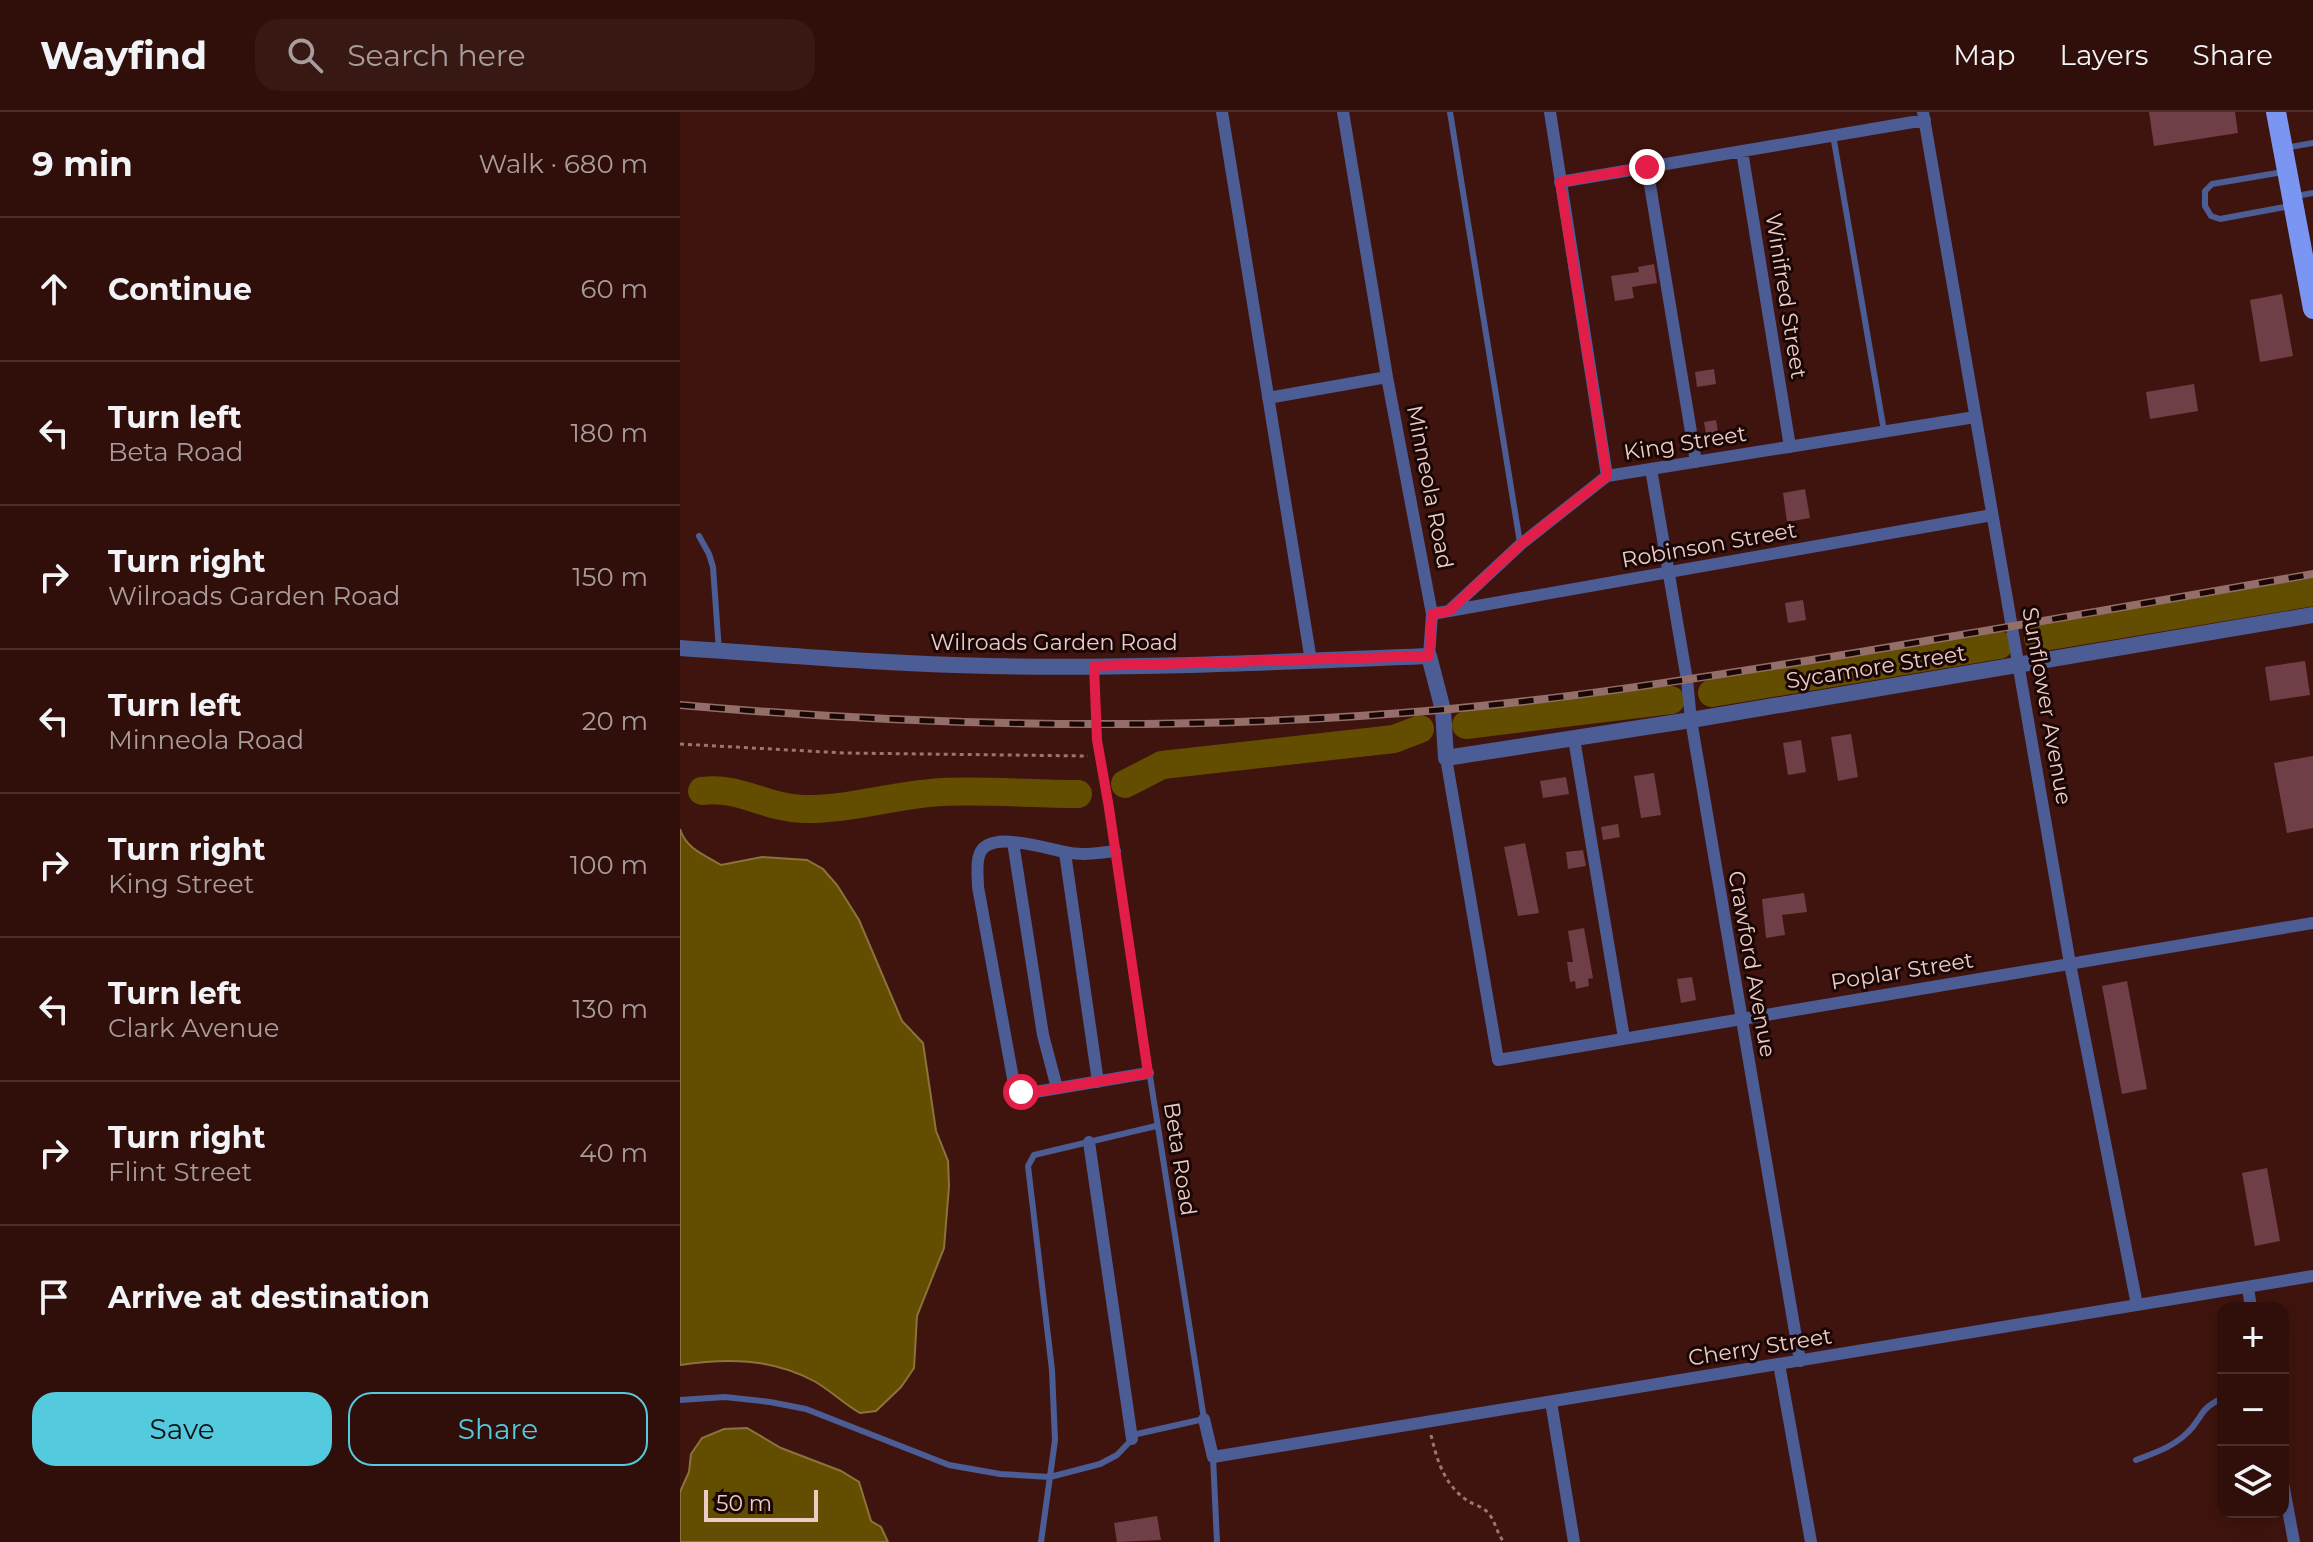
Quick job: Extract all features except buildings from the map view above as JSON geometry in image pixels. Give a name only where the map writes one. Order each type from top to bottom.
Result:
[{"type":"main road","points":[[2276,112],[2287,172],[2300,199],[2312,302]]},
{"type":"street","points":[[1222,112],[1311,661]]},
{"type":"street","name":"Minneola Road","points":[[1343,112],[1387,377],[1432,614],[1429,656],[1443,710],[1446,758],[1498,1060]]},
{"type":"street","points":[[1550,112],[1607,476]]},
{"type":"street","points":[[1560,182],[1833,135],[1924,116]]},
{"type":"street","name":"Sunflower Avenue","points":[[1924,116],[2070,964],[2137,1305]]},
{"type":"street","name":"Winifred Street","points":[[1742,151],[1790,447]]},
{"type":"street","points":[[1647,167],[1696,462]]},
{"type":"street","points":[[1268,398],[1387,377]]},
{"type":"street","name":"King Street","points":[[1449,611],[1521,544],[1607,476],[1975,417]]},
{"type":"street","name":"Crawford Avenue","points":[[1651,469],[1800,1361]]},
{"type":"street","name":"Robinson Street","points":[[1432,614],[1992,515]]},
{"type":"street","name":"Sycamore Street","points":[[1446,758],[2019,666],[2313,615]]},
{"type":"street","name":"Wilroads Garden Road","points":[[680,648],[873,662],[1094,666],[1429,656]]},
{"type":"street","points":[[1574,739],[1624,1038]]},
{"type":"street","points":[[1013,842],[1043,1035],[1057,1088]]},
{"type":"street","points":[[1115,851],[1065,853],[1027,842],[985,846],[979,855],[978,887],[1014,1084],[1021,1092],[1148,1073]]},
{"type":"street","points":[[1065,853],[1098,1082]]},
{"type":"street","name":"Poplar Street","points":[[1498,1060],[2313,923]]},
{"type":"street","points":[[1089,1142],[1132,1439]]},
{"type":"street","name":"Cherry Street","points":[[1213,1457],[2313,1276]]},
{"type":"street","points":[[2248,1288],[2250,1302]]},
{"type":"street","points":[[1779,1364],[1811,1542]]},
{"type":"street","points":[[1551,1402],[1574,1542]]},
{"type":"street","points":[[1204,1419],[1213,1457]]},
{"type":"street","points":[[2289,1515],[2294,1542]]},
{"type":"lane","points":[[1450,112],[1521,544]]},
{"type":"lane","points":[[1833,135],[1884,431]]},
{"type":"lane","points":[[2283,148],[2313,143]]},
{"type":"lane","points":[[2287,172],[2212,184],[2205,191],[2205,206],[2211,216],[2220,219],[2300,199]]},
{"type":"lane","points":[[699,536],[713,567],[719,651]]},
{"type":"lane","name":"Beta Road","points":[[1094,666],[1100,756],[1204,1419]]},
{"type":"lane","points":[[1041,1542],[1055,1440],[1052,1370],[1028,1166],[1034,1155],[1156,1126]]},
{"type":"lane","points":[[680,1400],[725,1397],[806,1409],[949,1465],[1000,1474],[1050,1477],[1100,1464],[1117,1455],[1137,1434],[1204,1419]]},
{"type":"lane","points":[[2136,1460],[2163,1450],[2188,1432],[2203,1409],[2217,1401]]},
{"type":"lane","points":[[1213,1457],[1217,1542]]},
{"type":"path","points":[[680,744],[844,753],[1100,756]]},
{"type":"path","points":[[1429,1423],[1438,1463],[1448,1482],[1465,1499],[1487,1511],[1504,1542]]},
{"type":"shaded area","points":[[680,829],[691,847],[721,865],[762,857],[807,860],[823,869],[859,920],[902,1021],[923,1043],[936,1131],[948,1161],[944,1248],[917,1316],[914,1368],[901,1387],[876,1411],[860,1413],[814,1381],[765,1364],[714,1361],[680,1365]]},
{"type":"shaded area","points":[[747,1428],[781,1448],[841,1471],[859,1482],[871,1521],[881,1527],[888,1542],[680,1542],[680,1492],[689,1472],[691,1454],[702,1438],[724,1429]]},
{"type":"waterway","points":[[2038,638],[2313,592]]},
{"type":"waterway","points":[[1712,693],[1999,645]]},
{"type":"waterway","points":[[1466,725],[1671,700]]},
{"type":"waterway","points":[[1125,784],[1162,765],[1394,739],[1420,729]]},
{"type":"waterway","points":[[702,791],[741,794],[803,809],[943,792],[1078,794]]},
{"type":"railway","points":[[680,705],[870,718],[1060,724],[1249,722],[1439,710],[1593,693],[1747,670],[2313,574]]},
{"type":"route","points":[[1021,1092],[1148,1073],[1097,740],[1094,666],[1429,656],[1432,614],[1449,611],[1521,544],[1607,476],[1560,182],[1647,167]]}]
